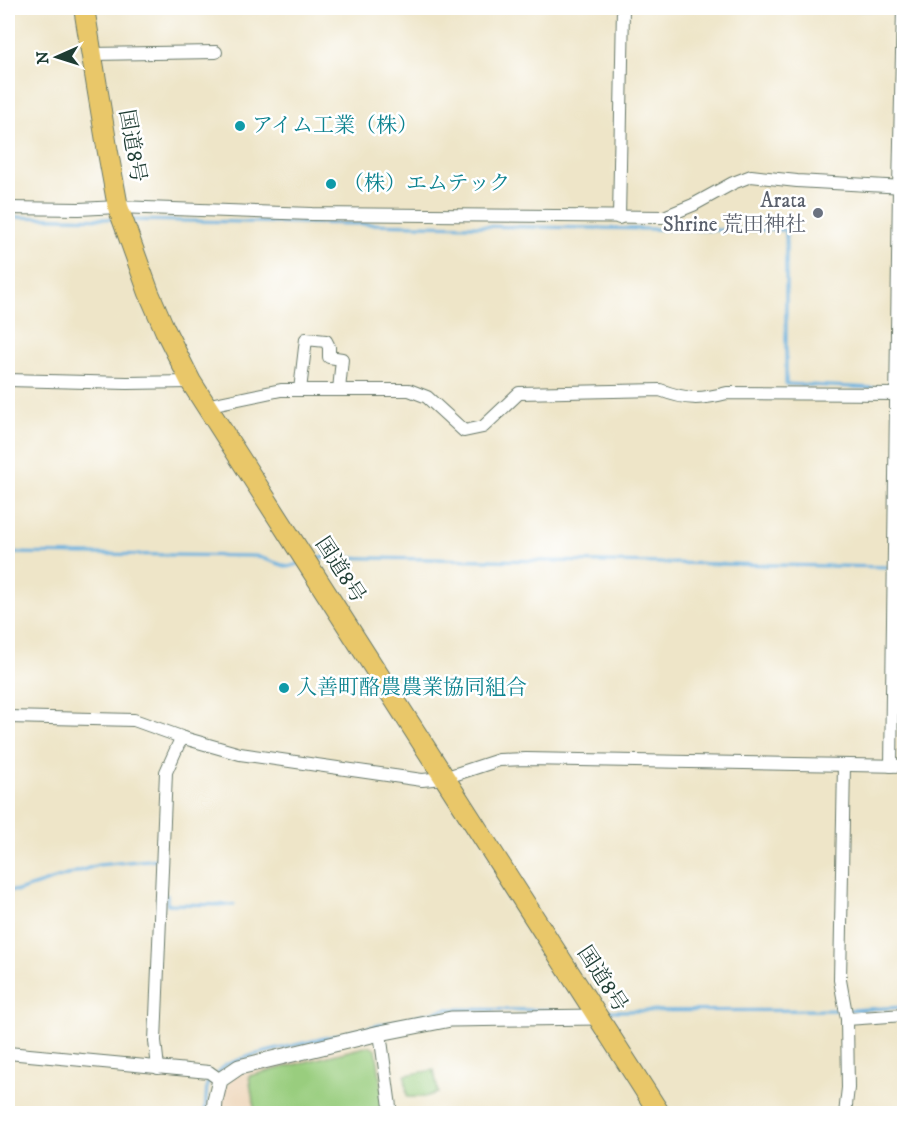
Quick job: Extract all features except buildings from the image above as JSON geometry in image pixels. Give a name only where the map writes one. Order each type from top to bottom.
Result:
[{"type":"highway","name":"国道8号","points":[[84,8],[118,207],[149,293],[191,382],[660,1113]]},
{"type":"street","points":[[619,218],[623,8]]},
{"type":"street","points":[[891,766],[900,394],[903,8]]},
{"type":"street","points":[[92,54],[216,52]]},
{"type":"street","points":[[8,208],[118,207],[312,214],[664,217],[693,206],[733,183],[751,176],[797,182],[902,187]]},
{"type":"street","points":[[300,390],[306,339],[326,341],[329,357],[342,359],[339,390]]},
{"type":"street","points":[[8,380],[191,382]]},
{"type":"street","points":[[206,406],[281,390],[409,390],[428,397],[464,431],[483,427],[519,393],[660,390],[681,398],[706,399],[727,393],[900,394]]},
{"type":"street","points":[[8,717],[134,720],[184,738],[240,754],[422,780],[444,778],[499,760],[526,759],[904,766]]},
{"type":"street","points":[[158,1068],[154,1041],[166,772],[178,743],[184,738]]},
{"type":"street","points":[[844,765],[840,980],[847,1019],[848,1088],[845,1113]]},
{"type":"street","points":[[847,1019],[904,1015]]},
{"type":"street","points":[[214,1113],[220,1080],[239,1067],[380,1033],[451,1019],[598,1017]]},
{"type":"street","points":[[380,1033],[391,1113]]},
{"type":"street","points":[[8,1053],[209,1072],[220,1080]]},
{"type":"shaded area","points":[[368,1043],[377,1047],[387,1113],[220,1114],[222,1091],[236,1075]]},
{"type":"green space","points":[[369,1046],[376,1049],[385,1113],[255,1113],[249,1076]]},
{"type":"green space","points":[[434,1070],[438,1093],[424,1097],[407,1097],[405,1075]]},
{"type":"waterway","points":[[762,8],[900,10]]},
{"type":"waterway","points":[[8,217],[115,219]]},
{"type":"waterway","points":[[130,220],[786,230],[786,384],[876,388]]},
{"type":"waterway","points":[[8,553],[256,556],[288,567],[298,564]]},
{"type":"waterway","points":[[313,558],[891,567]]},
{"type":"waterway","points":[[8,890],[18,891],[98,865],[159,859]]},
{"type":"waterway","points":[[167,895],[167,904],[234,905]]},
{"type":"waterway","points":[[849,1010],[904,1007]]},
{"type":"waterway","points":[[218,1073],[225,1065],[253,1055],[447,1009],[549,1010]]},
{"type":"waterway","points":[[603,1011],[843,1010]]},
{"type":"waterway","points":[[205,1114],[207,1084],[211,1080]]},
{"type":"place","name":"アイム工業（株）","points":[[240,126]]},
{"type":"place","name":"（株）エムテック","points":[[331,184]]},
{"type":"place","name":"Arata Shrine 荒田神社","points":[[818,213]]},
{"type":"place","name":"入善町酪農農業協同組合","points":[[284,688]]}]
